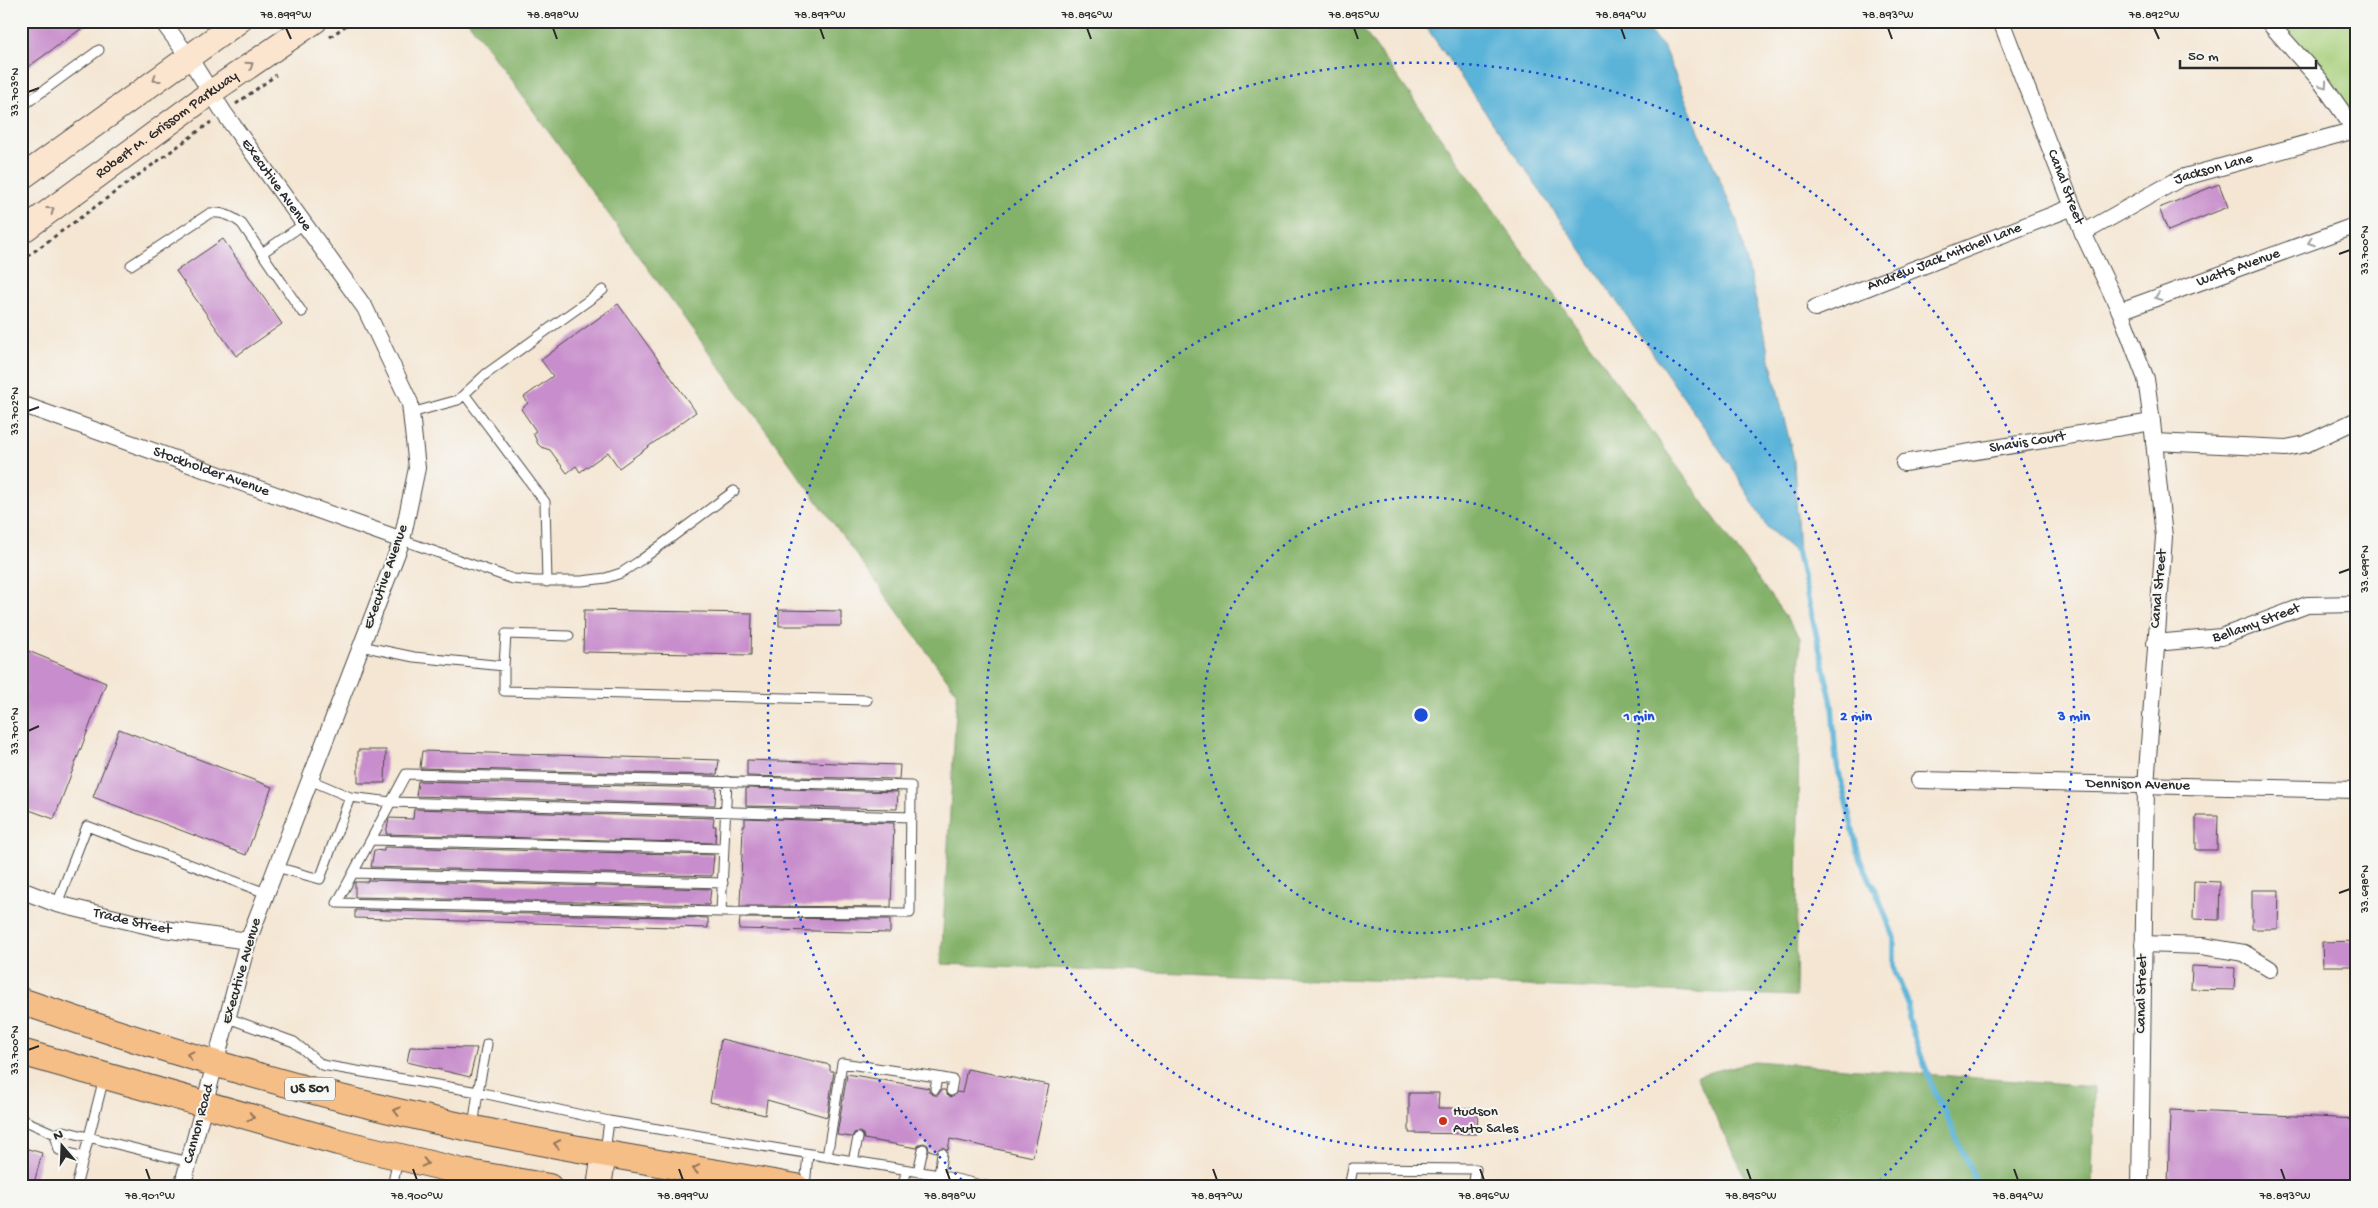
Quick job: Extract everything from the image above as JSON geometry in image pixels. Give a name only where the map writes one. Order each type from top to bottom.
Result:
[{"type":"main road","points":[[21,178],[238,21]]},
{"type":"main road","name":"Robert M. Grissom Parkway","points":[[21,232],[210,93],[322,29]]},
{"type":"main road","name":"US 501","points":[[21,1002],[143,1043],[338,1097],[473,1128],[796,1187]]},
{"type":"main road","points":[[21,1052],[338,1142],[398,1156],[473,1179],[549,1187]]},
{"type":"main road","points":[[599,1187],[604,1152]]},
{"type":"street","name":"Executive Avenue","points":[[162,21],[188,56],[224,113],[365,308],[410,403],[418,468],[402,540],[248,941],[216,1062]]},
{"type":"street","name":"Canal Street","points":[[2001,21],[2083,233],[2120,311],[2146,379],[2152,422],[2164,536],[2146,786],[2140,1187]]},
{"type":"street","points":[[2271,21],[2271,25],[2320,80],[2356,131]]},
{"type":"street","name":"Jackson Lane","points":[[2083,233],[2181,178],[2356,131]]},
{"type":"street","name":"Andrew Jack Mitchell Lane","points":[[1815,308],[2073,207]]},
{"type":"street","name":"Watts Avenue","points":[[2120,311],[2357,225]]},
{"type":"street","name":"Stockholder Avenue","points":[[21,404],[402,540]]},
{"type":"street","points":[[2154,442],[2286,448],[2306,444],[2357,420]]},
{"type":"street","name":"Shavis Court","points":[[1904,463],[2152,422]]},
{"type":"street","name":"Bellamy Street","points":[[2155,643],[2221,637],[2306,606],[2357,604]]},
{"type":"street","name":"Dennison Avenue","points":[[1919,780],[2357,790]]},
{"type":"street","name":"Trade Street","points":[[21,890],[57,904],[157,928],[248,941]]},
{"type":"street","points":[[2143,944],[2202,946],[2244,954],[2270,969]]},
{"type":"street","name":"Cannon Road","points":[[182,1187],[216,1062]]},
{"type":"lane","points":[[21,107],[99,50]]},
{"type":"lane","points":[[131,265],[210,213],[220,212],[233,217],[242,224],[302,312]]},
{"type":"lane","points":[[262,253],[304,224]]},
{"type":"lane","points":[[411,413],[458,400],[486,374],[603,290]]},
{"type":"lane","points":[[465,395],[545,502],[547,582]]},
{"type":"lane","points":[[402,540],[512,578],[547,582],[606,578],[621,573],[734,491]]},
{"type":"lane","points":[[569,636],[506,634],[504,691],[867,700]]},
{"type":"lane","points":[[361,646],[414,657],[504,666]]},
{"type":"lane","points":[[406,774],[727,781],[911,786],[910,913],[722,912],[337,903],[406,774]]},
{"type":"lane","points":[[310,780],[350,797],[391,802],[911,817]]},
{"type":"lane","points":[[722,912],[727,781]]},
{"type":"lane","points":[[276,867],[320,880],[350,797]]},
{"type":"lane","points":[[57,904],[87,826],[266,893]]},
{"type":"lane","points":[[371,840],[724,848]]},
{"type":"lane","points":[[353,873],[723,882]]},
{"type":"lane","points":[[228,1018],[294,1042],[322,1065],[478,1092],[609,1121],[939,1175],[990,1187]]},
{"type":"lane","points":[[473,1128],[487,1044]]},
{"type":"lane","points":[[827,1157],[842,1063],[953,1080],[951,1091]]},
{"type":"lane","points":[[871,1078],[873,1068]]},
{"type":"lane","points":[[76,1187],[104,1075]]},
{"type":"lane","points":[[935,1089],[937,1077]]},
{"type":"lane","points":[[21,1119],[55,1134],[64,1131],[189,1162]]},
{"type":"lane","points":[[604,1152],[609,1121]]},
{"type":"lane","points":[[55,1134],[59,1150],[83,1157]]},
{"type":"lane","points":[[853,1161],[858,1138]]},
{"type":"lane","points":[[918,1172],[923,1149]]},
{"type":"lane","points":[[939,1175],[942,1153]]},
{"type":"lane","points":[[805,1187],[808,1154]]},
{"type":"lane","points":[[392,1187],[398,1156]]},
{"type":"lane","points":[[1349,1187],[1353,1168],[1372,1168],[1476,1169],[1473,1187]]},
{"type":"lane","points":[[902,1187],[907,1170]]},
{"type":"path","points":[[322,29],[352,21]]},
{"type":"path","points":[[21,260],[280,72]]},
{"type":"green space","points":[[468,21],[1357,21],[1800,637],[1796,996],[941,964],[957,693]]},
{"type":"green space","points":[[2271,21],[2357,21],[2357,133]]},
{"type":"green space","points":[[1754,1061],[2094,1087],[2092,1187],[1828,1187],[1825,1184],[1748,1183],[1696,1076]]},
{"type":"water","points":[[1422,21],[1639,21],[1663,46],[1737,221],[1794,460],[1799,556],[1766,526],[1733,469]]},
{"type":"building","points":[[21,21],[92,21],[21,72]]},
{"type":"building","points":[[2219,184],[2228,207],[2168,231],[2159,208]]},
{"type":"building","points":[[223,239],[282,324],[236,356],[176,271]]},
{"type":"building","points":[[618,304],[696,412],[619,468],[608,452],[580,472],[576,466],[567,473],[550,450],[538,444],[533,433],[536,431],[521,409],[528,403],[524,397],[553,376],[541,360]]},
{"type":"building","points":[[584,610],[752,613],[751,655],[583,652]]},
{"type":"building","points":[[779,610],[841,611],[841,626],[779,626]]},
{"type":"building","points":[[21,648],[106,683],[54,819],[21,807]]},
{"type":"building","points":[[119,729],[272,787],[246,855],[93,797]]},
{"type":"building","points":[[358,750],[386,750],[385,783],[358,783]]},
{"type":"building","points":[[422,751],[719,760],[717,775],[420,768]]},
{"type":"building","points":[[747,760],[900,765],[899,779],[747,776]]},
{"type":"building","points":[[418,781],[716,788],[715,805],[416,796]]},
{"type":"building","points":[[746,788],[898,792],[897,809],[746,806]]},
{"type":"building","points":[[414,809],[714,818],[713,826],[716,826],[715,843],[386,834],[389,818],[413,819]]},
{"type":"building","points":[[2196,816],[2218,816],[2217,850],[2196,850]]},
{"type":"building","points":[[745,818],[894,823],[891,907],[740,906],[743,826],[745,826]]},
{"type":"building","points":[[384,847],[714,855],[712,876],[371,867],[374,850],[384,851]]},
{"type":"building","points":[[368,880],[711,889],[709,905],[355,897],[355,882],[367,882]]},
{"type":"building","points":[[2194,881],[2220,882],[2219,920],[2193,919]]},
{"type":"building","points":[[2252,890],[2279,890],[2278,929],[2252,929]]},
{"type":"building","points":[[355,910],[708,918],[708,928],[355,918]]},
{"type":"building","points":[[740,918],[890,919],[890,933],[739,929]]},
{"type":"building","points":[[2357,941],[2357,966],[2323,966],[2322,942]]},
{"type":"building","points":[[2192,966],[2235,968],[2234,990],[2191,989]]},
{"type":"building","points":[[721,1039],[830,1065],[830,1071],[834,1071],[827,1117],[767,1100],[765,1115],[710,1102]]},
{"type":"building","points":[[410,1047],[477,1048],[470,1077],[407,1062]]},
{"type":"building","points":[[967,1069],[1049,1085],[1033,1157],[950,1139],[948,1150],[942,1147],[936,1152],[929,1150],[928,1145],[924,1143],[919,1144],[917,1148],[864,1139],[863,1134],[859,1132],[854,1133],[852,1137],[837,1135],[847,1074],[929,1088],[929,1092],[934,1095],[938,1095],[941,1090],[945,1090],[950,1097],[957,1092],[962,1093]]},
{"type":"building","name":"Hudson Auto Sales","points":[[1409,1093],[1439,1093],[1438,1108],[1478,1108],[1477,1134],[1409,1133]]},
{"type":"building","points":[[2170,1110],[2357,1119],[2357,1187],[2168,1187]]},
{"type":"building","points":[[21,1147],[42,1153],[33,1187],[21,1187]]},
{"type":"waterway","points":[[1797,550],[1832,704],[1836,760],[1860,860],[1876,891],[1894,938],[1894,968],[1908,1003],[1908,1019],[1930,1081],[1979,1187]]},
{"type":"place","name":"Hudson Auto Sales","points":[[1443,1121]]}]
